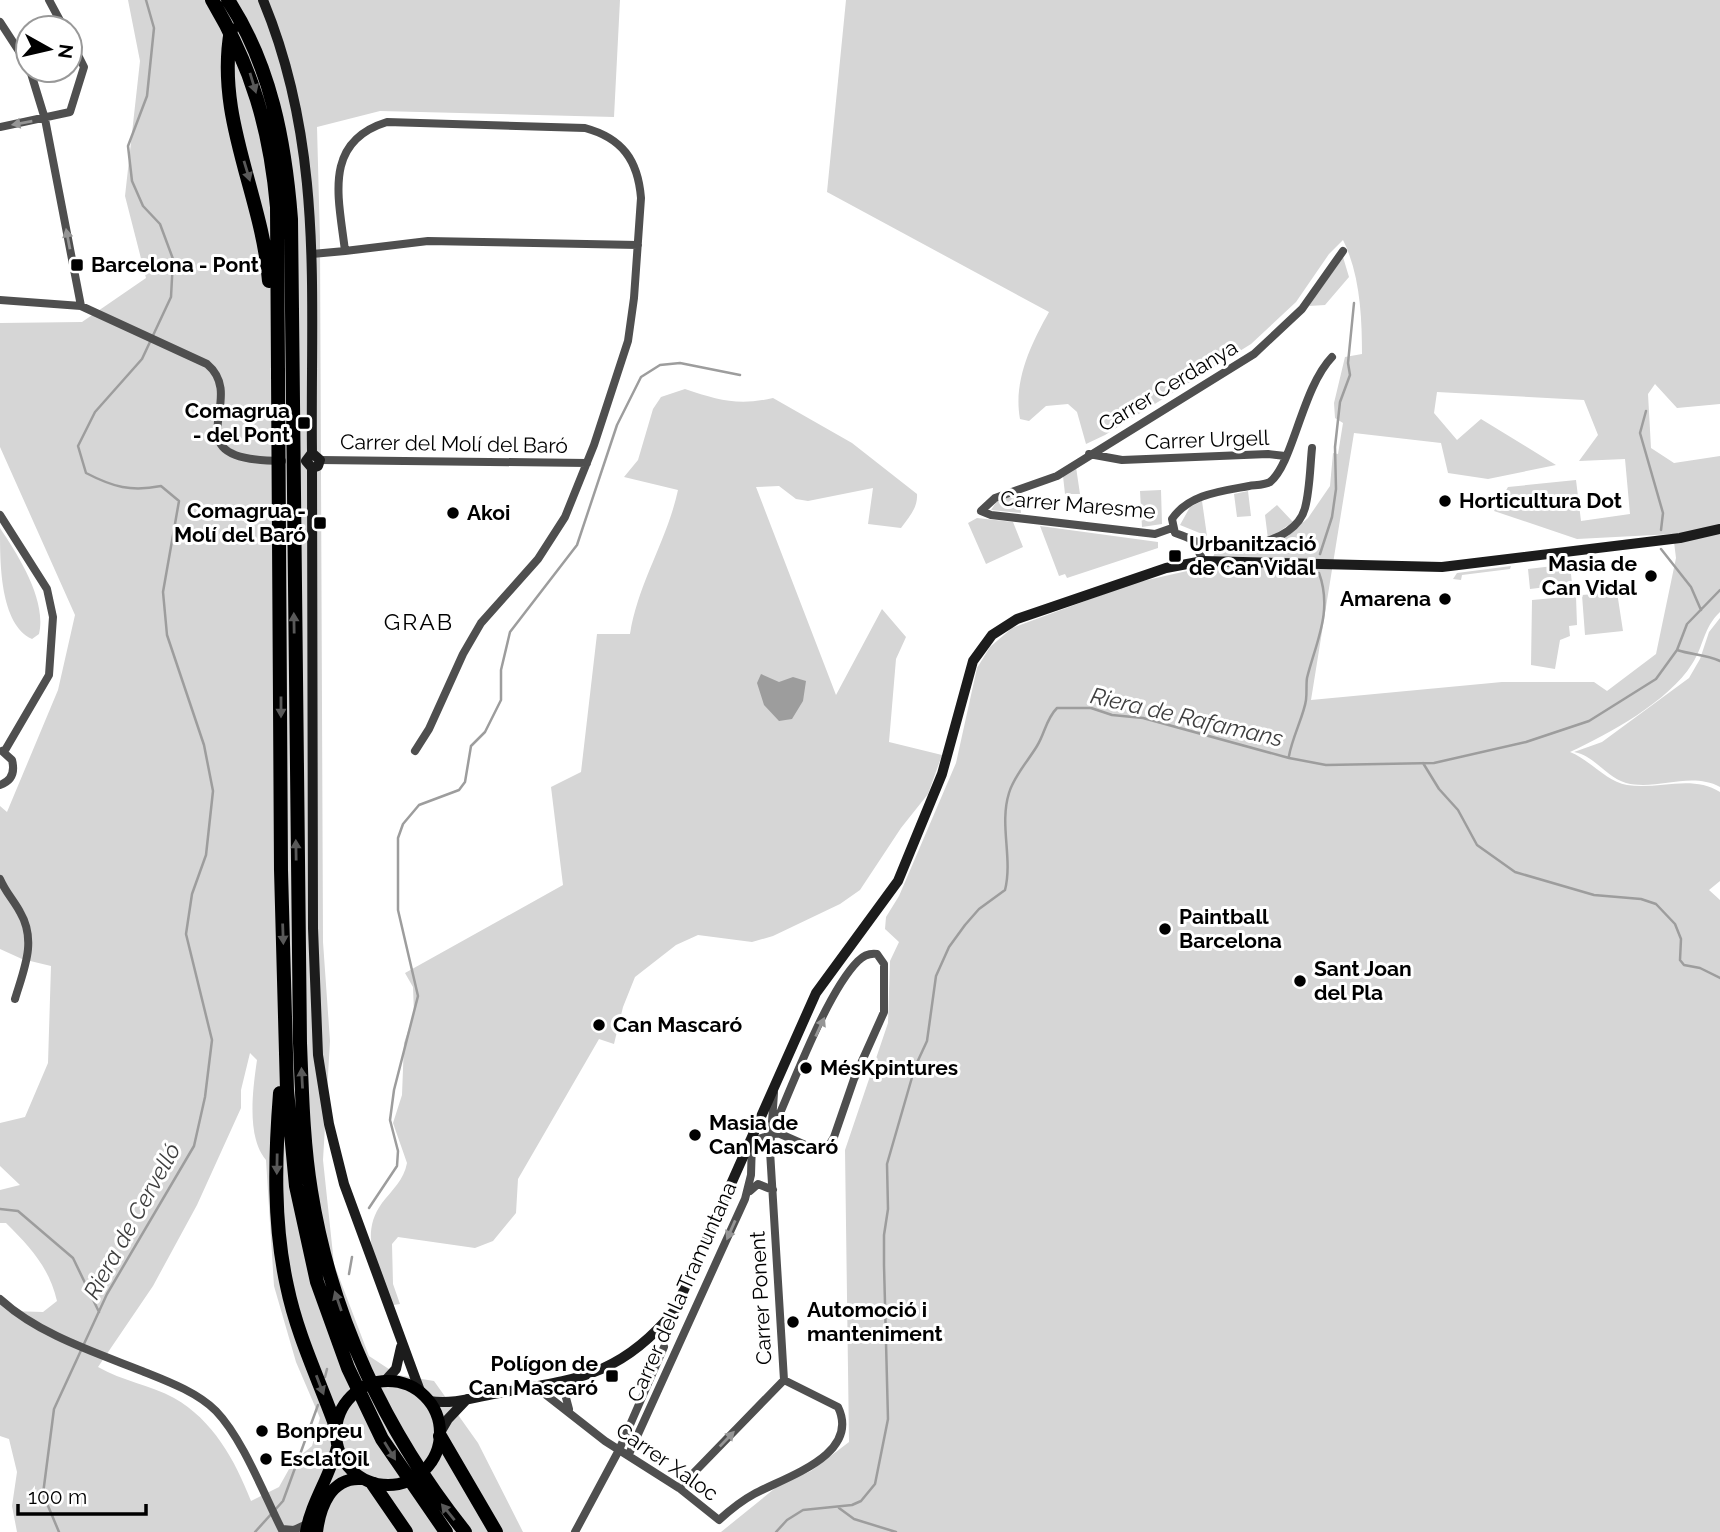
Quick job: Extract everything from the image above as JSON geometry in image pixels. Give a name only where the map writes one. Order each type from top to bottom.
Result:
[{"type":"highway","points":[[212,0],[251,75],[268,143],[277,207],[281,870],[287,1090],[298,1197],[317,1282],[355,1367],[382,1439],[426,1495],[465,1532]]},
{"type":"highway","points":[[228,0],[244,27],[265,74],[277,118],[288,179],[297,884],[305,1144],[315,1216],[355,1367]]},
{"type":"highway","points":[[236,0],[226,57],[225,82],[231,117],[261,225],[279,344]]},
{"type":"highway","points":[[285,1022],[278,1118],[280,1241],[297,1324],[336,1427]]},
{"type":"highway","points":[[440,1434],[496,1532]]},
{"type":"highway","points":[[367,1481],[405,1532]]},
{"type":"highway","points":[[426,1495],[446,1532]]},
{"type":"main road","points":[[263,0],[278,36],[302,130],[310,200],[313,915],[318,1055],[329,1125],[344,1184],[401,1347],[440,1434]]},
{"type":"main road","points":[[310,1529],[337,1447],[336,1427],[349,1398],[361,1388],[384,1381],[407,1384],[425,1396],[467,1399],[571,1380],[602,1370],[625,1357],[655,1334],[674,1310],[821,983],[887,900],[898,881],[942,774],[967,679],[982,645],[1000,628],[1033,612],[1166,568],[1208,561],[1397,568],[1442,567],[1680,538],[1720,529]]},
{"type":"main road","points":[[384,1381],[398,1365],[401,1347]]},
{"type":"main road","points":[[310,1529],[335,1488],[348,1479],[396,1485],[418,1476],[434,1459],[440,1434],[455,1409],[467,1399]]},
{"type":"main road","points":[[337,1447],[348,1468],[367,1481]]},
{"type":"street","points":[[0,22],[14,44]]},
{"type":"street","points":[[0,300],[81,306],[45,119],[34,84]]},
{"type":"street","points":[[0,127],[67,115],[72,109],[79,84]]},
{"type":"street","points":[[345,251],[337,184],[342,159],[359,136],[376,125],[397,121],[571,127],[600,132],[624,148],[636,169],[641,198],[628,341],[587,463],[551,543],[481,623],[463,654],[429,729],[415,751]]},
{"type":"street","points":[[312,254],[428,241],[638,245]]},
{"type":"street","name":"Carrer Cerdanya","points":[[981,511],[995,498],[1048,481],[1254,354],[1302,309],[1343,251]]},
{"type":"street","name":"Carrer del Molí del Baró","points":[[81,306],[190,355],[210,367],[216,377],[220,401],[216,430],[220,443],[234,457],[253,461],[587,463]]},
{"type":"street","points":[[1312,448],[1305,510],[1292,528],[1279,538],[1261,543],[1210,544],[1175,533],[1172,528],[1175,516],[1199,498],[1269,483],[1278,472],[1318,371],[1332,357]]},
{"type":"street","name":"Carrer Urgell","points":[[1089,454],[1122,460],[1268,454],[1284,457]]},
{"type":"street","name":"Carrer Maresme","points":[[981,511],[1017,519],[1155,534],[1172,528]]},
{"type":"street","points":[[0,515],[47,589],[53,617],[49,676],[2,751],[12,760],[13,771],[8,781],[0,785]]},
{"type":"street","points":[[1194,541],[1208,561]]},
{"type":"street","points":[[1208,561],[1210,544]]},
{"type":"street","points":[[0,879],[26,922],[30,936],[27,960],[15,999]]},
{"type":"street","name":"Carrer Ponent","points":[[871,953],[877,954],[884,964],[884,1012],[828,1147],[819,1151],[778,1133],[771,1134],[834,997],[858,960],[871,953]]},
{"type":"street","name":"Carrer Ponent","points":[[679,1488],[784,1380],[771,1134],[774,1088]]},
{"type":"street","points":[[752,1141],[771,1134]]},
{"type":"street","name":"Carrer del la Tramuntana","points":[[629,1454],[745,1199],[751,1175],[752,1141]]},
{"type":"street","points":[[745,1199],[758,1184],[773,1190]]},
{"type":"street","points":[[0,1299],[15,1312],[53,1333],[175,1384],[216,1411],[242,1449],[281,1528],[310,1529]]},
{"type":"street","points":[[575,1532],[619,1450],[664,1347]]},
{"type":"street","points":[[571,1380],[565,1394],[572,1415]]},
{"type":"street","name":"Carrer Xaloc","points":[[536,1387],[619,1450],[679,1488],[719,1520],[736,1506],[806,1469],[833,1448],[844,1423],[838,1407],[784,1380]]},
{"type":"shaded area","points":[[128,0],[620,0],[614,117],[380,111],[317,127],[320,240],[323,942],[330,1041],[323,1160],[334,1264],[369,1356],[398,1375],[434,1381],[478,1443],[523,1532],[17,1532],[12,1506],[17,1472],[9,1439],[0,1436],[0,1303],[10,1311],[43,1312],[57,1301],[38,1258],[6,1223],[0,1223],[0,1190],[20,1185],[0,1166],[0,1123],[25,1117],[48,1063],[51,966],[22,959],[0,949],[0,806],[7,812],[58,690],[75,615],[0,447],[0,323],[82,322],[146,278],[125,196],[140,61]],"holes":[[[250,1053],[257,1060],[253,1126],[266,1160],[274,1286],[296,1362],[320,1418],[312,1446],[293,1462],[279,1487],[251,1501],[221,1442],[188,1407],[174,1398],[98,1367],[153,1286],[197,1205],[241,1108],[241,1090]]]},
{"type":"shaded area","points":[[846,0],[1720,0],[1720,404],[1677,408],[1655,384],[1648,394],[1651,448],[1674,463],[1720,456],[1720,612],[1710,624],[1692,664],[1669,691],[1620,726],[1570,752],[1605,775],[1627,785],[1686,783],[1698,784],[1720,792],[1720,881],[1709,890],[1720,900],[1720,1532],[721,1532],[779,1485],[811,1471],[849,1442],[845,1150],[888,1023],[890,961],[899,942],[885,929],[886,917],[899,896],[956,763],[977,668],[990,647],[1012,628],[1134,583],[1209,566],[1217,548],[1251,549],[1288,536],[1308,518],[1330,486],[1333,453],[1338,454],[1343,423],[1335,418],[1334,403],[1345,357],[1362,354],[1356,281],[1343,240],[1329,254],[1296,302],[1251,344],[1105,435],[1086,444],[1077,412],[1068,404],[1046,406],[1029,421],[1020,419],[1018,405],[1021,377],[1030,350],[1049,312],[827,192]],"holes":[[[1437,392],[1584,400],[1598,435],[1579,461],[1625,459],[1630,514],[1581,521],[1576,480],[1508,487],[1494,511],[1577,539],[1673,534],[1676,558],[1656,654],[1607,691],[1594,682],[1502,682],[1311,700],[1354,433],[1441,443],[1448,473],[1488,479],[1556,465],[1481,419],[1457,440],[1434,413]]]},
{"type":"shaded area","points":[[1343,257],[1349,277],[1325,305],[1309,306]]},
{"type":"shaded area","points":[[685,389],[728,401],[749,402],[773,398],[852,443],[917,494],[914,508],[901,528],[868,524],[873,488],[808,501],[796,499],[779,486],[756,487],[836,695],[882,609],[906,637],[896,659],[889,742],[942,755],[928,794],[901,828],[860,890],[840,904],[773,936],[752,942],[698,935],[676,945],[635,977],[623,1007],[614,1044],[599,1039],[518,1179],[516,1213],[493,1241],[475,1248],[398,1237],[392,1244],[393,1284],[400,1304],[393,1305],[373,1254],[371,1229],[382,1203],[400,1180],[407,1163],[393,1123],[402,1095],[404,1043],[414,1013],[413,987],[405,973],[563,885],[551,787],[581,772],[597,634],[630,634],[639,597],[667,527],[678,490],[624,477],[638,460],[653,409],[661,397]]},
{"type":"shaded area","points":[[1076,467],[1080,494],[1065,494],[1063,476]]},
{"type":"shaded area","points":[[1161,490],[1162,524],[1142,527],[1140,491]]},
{"type":"shaded area","points":[[1248,491],[1251,516],[1237,517],[1234,494]]},
{"type":"shaded area","points":[[1019,493],[1021,513],[991,510],[997,501]]},
{"type":"shaded area","points":[[1202,501],[1207,536],[1180,525],[1190,507]]},
{"type":"shaded area","points":[[1277,505],[1293,522],[1268,539],[1265,515]]},
{"type":"shaded area","points":[[977,518],[1013,522],[1023,547],[986,564],[968,523]]},
{"type":"shaded area","points":[[1040,526],[1158,542],[1158,548],[1067,578],[1065,574],[1059,576]]},
{"type":"shaded area","points":[[0,528],[22,564],[35,593],[40,621],[39,634],[32,639],[21,631],[8,607],[0,558]]},
{"type":"shaded area","points":[[1570,564],[1572,584],[1530,589],[1528,569]]},
{"type":"shaded area","points":[[1511,566],[1510,569],[1462,575],[1461,580],[1453,579],[1457,573]]},
{"type":"shaded area","points":[[1617,592],[1623,631],[1585,635],[1582,595]]},
{"type":"shaded area","points":[[1576,596],[1577,625],[1569,626],[1570,636],[1560,640],[1555,669],[1531,665],[1532,600]]},
{"type":"shaded area","points":[[1720,618],[1720,787],[1697,781],[1650,785],[1626,783],[1574,752],[1602,742],[1689,678],[1700,659],[1709,632]]},
{"type":"shaded area","points":[[761,674],[779,682],[793,677],[806,681],[803,701],[792,719],[779,721],[764,705],[757,683]]},
{"type":"waterway","name":"Riera de Cervelló","points":[[59,1532],[43,1494],[54,1409],[107,1294],[194,1146],[205,1097],[212,1040],[186,934],[192,894],[206,855],[213,791],[204,745],[167,635],[163,592],[179,501],[161,486],[122,487],[86,473],[78,446],[95,412],[142,359],[171,297],[173,259],[160,224],[143,206],[132,181],[128,146],[147,96],[154,28],[146,0]]},
{"type":"waterway","points":[[1320,554],[1332,517],[1336,489],[1335,447],[1340,402],[1350,375],[1348,363],[1354,303]]},
{"type":"waterway","points":[[369,1208],[397,1166],[398,1151],[390,1120],[394,1090],[418,996],[398,910],[398,838],[403,824],[419,805],[459,790],[465,782],[471,746],[485,732],[501,700],[501,670],[510,632],[577,545],[617,425],[641,377],[660,365],[680,363],[740,375]]},
{"type":"waterway","points":[[1646,411],[1640,433],[1663,513],[1661,530]]},
{"type":"waterway","points":[[1661,549],[1691,587],[1701,610]]},
{"type":"waterway","points":[[1289,756],[1305,706],[1307,678],[1322,626],[1324,600],[1319,573]]},
{"type":"waterway","name":"Riera de Rafamans","points":[[776,1532],[787,1520],[803,1510],[852,1505],[861,1501],[875,1484],[888,1419],[884,1265],[884,1235],[888,1209],[887,1164],[915,1067],[927,1041],[936,976],[949,947],[965,925],[979,909],[1005,890],[1008,866],[1005,817],[1009,793],[1057,708],[1091,708],[1112,715],[1143,718],[1289,758],[1326,765],[1434,763],[1526,742],[1589,721],[1656,679],[1677,650],[1687,624],[1720,590]]},
{"type":"waterway","points":[[1677,650],[1720,661]]},
{"type":"waterway","points":[[1423,763],[1439,789],[1458,810],[1477,845],[1515,872],[1594,895],[1641,899],[1656,904],[1675,924],[1681,939],[1680,960],[1684,965],[1700,968],[1720,978]]},
{"type":"waterway","points":[[0,1209],[18,1211],[73,1258],[99,1312]]},
{"type":"waterway","points":[[349,1274],[352,1257]]},
{"type":"waterway","points":[[325,1377],[327,1369]]},
{"type":"waterway","points":[[255,1532],[283,1501],[318,1405]]},
{"type":"waterway","points":[[839,1508],[854,1519],[896,1532]]},
{"type":"place","name":"Barcelona - Pont","points":[[77,265]]},
{"type":"place","name":"Comagrua - del Pont","points":[[304,423]]},
{"type":"place","name":"Horticultura Dot","points":[[1445,501]]},
{"type":"place","name":"Akoi","points":[[453,513]]},
{"type":"place","name":"Comagrua - Molí del Baró","points":[[320,523]]},
{"type":"place","name":"Urbanització de Can Vidal","points":[[1175,556]]},
{"type":"place","name":"Masia de Can Vidal","points":[[1651,576]]},
{"type":"place","name":"Amarena","points":[[1445,599]]},
{"type":"place","name":"Paintball Barcelona","points":[[1165,929]]},
{"type":"place","name":"Sant Joan del Pla","points":[[1300,981]]},
{"type":"place","name":"Can Mascaró","points":[[599,1025]]},
{"type":"place","name":"MésKpintures","points":[[806,1068]]},
{"type":"place","name":"Masia de Can Mascaró","points":[[695,1135]]},
{"type":"place","name":"Automoció i manteniment","points":[[793,1322]]},
{"type":"place","name":"Polígon de Can Mascaró","points":[[612,1376]]},
{"type":"place","name":"Bonpreu","points":[[262,1431]]},
{"type":"place","name":"EsclatOil","points":[[266,1459]]},
{"type":"district","name":"GRAB","points":[[419,622]]}]
